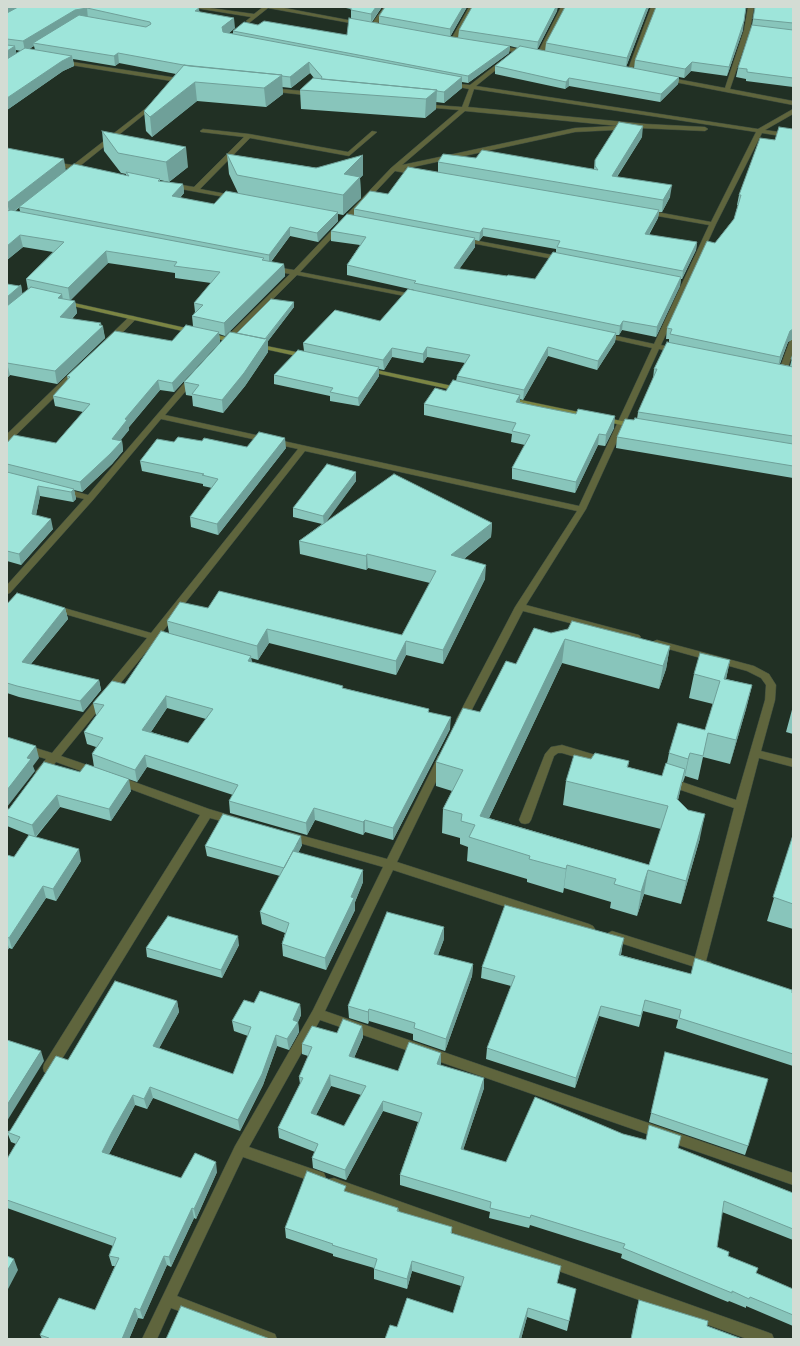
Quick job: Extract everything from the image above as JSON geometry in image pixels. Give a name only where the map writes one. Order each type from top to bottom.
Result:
[{"type":"main road","points":[[56,300],[133,318],[225,343],[318,359]]},
{"type":"main road","points":[[357,367],[473,392]]},
{"type":"main road","points":[[497,397],[645,428]]},
{"type":"street","points":[[192,7],[255,16]]},
{"type":"street","points":[[243,26],[266,7]]},
{"type":"street","points":[[270,7],[380,27]]},
{"type":"street","points":[[373,26],[387,7]]},
{"type":"street","points":[[454,40],[472,7]]},
{"type":"street","points":[[540,54],[564,7]]},
{"type":"street","points":[[629,72],[654,7]]},
{"type":"street","points":[[727,91],[747,30],[751,7]]},
{"type":"street","points":[[747,30],[754,31]]},
{"type":"street","points":[[446,39],[460,42]]},
{"type":"street","points":[[489,46],[548,56]]},
{"type":"street","points":[[225,343],[296,272],[393,169],[464,108],[472,87],[517,51]]},
{"type":"street","points":[[55,61],[191,82]]},
{"type":"street","points":[[622,70],[637,73]]},
{"type":"street","points":[[659,78],[793,103]]},
{"type":"street","points":[[178,86],[184,81]]},
{"type":"street","points":[[447,83],[793,136]]},
{"type":"street","points":[[261,89],[324,95]]},
{"type":"street","points":[[62,177],[159,100]]},
{"type":"street","points":[[417,104],[646,126],[760,131]]},
{"type":"street","points":[[457,723],[520,607],[582,510],[657,346],[681,282],[713,224],[760,131],[793,111]]},
{"type":"street","points":[[393,169],[575,130],[646,126]]},
{"type":"street","points":[[203,130],[249,136],[349,154],[374,132]]},
{"type":"street","points":[[196,189],[249,136]]},
{"type":"street","points":[[44,162],[89,170]]},
{"type":"street","points":[[393,169],[424,174]]},
{"type":"street","points":[[165,184],[241,198]]},
{"type":"street","points":[[635,211],[713,224]]},
{"type":"street","points":[[458,239],[568,260]]},
{"type":"street","points":[[265,266],[426,299]]},
{"type":"street","points":[[104,346],[133,318]]},
{"type":"street","points":[[595,334],[688,353]]},
{"type":"street","points":[[793,342],[778,372],[793,375]]},
{"type":"street","points":[[10,594],[159,416],[201,369]]},
{"type":"street","points":[[7,439],[76,373]]},
{"type":"street","points":[[159,416],[582,510]]},
{"type":"street","points":[[35,781],[53,756],[153,637],[304,447]]},
{"type":"street","points":[[52,488],[90,498]]},
{"type":"street","points":[[45,606],[168,641]]},
{"type":"street","points":[[520,607],[750,668],[765,676],[771,685],[770,700],[740,806],[699,964]]},
{"type":"street","points":[[7,743],[53,756],[207,813],[245,824]]},
{"type":"street","points":[[525,820],[550,754],[555,750],[562,749],[614,765]]},
{"type":"street","points":[[149,1339],[240,1150],[317,1014],[446,750]]},
{"type":"street","points":[[755,752],[793,763]]},
{"type":"street","points":[[659,779],[740,806]]},
{"type":"street","points":[[44,1075],[207,813]]},
{"type":"street","points":[[276,832],[390,864],[721,971]]},
{"type":"street","points":[[317,1014],[793,1179]]},
{"type":"street","points":[[240,1150],[767,1339]]},
{"type":"street","points":[[168,1300],[270,1339]]},
{"type":"building","points":[[18,7],[196,7],[199,8],[195,11],[234,18],[222,27],[223,32],[462,77],[444,92],[437,90],[321,79],[322,77],[309,62],[290,77],[189,66],[118,53],[114,56],[33,43],[79,15],[146,27],[151,24],[150,22],[87,8],[75,10],[23,41],[7,39],[7,13]]},
{"type":"building","points":[[351,7],[376,7],[371,14],[351,10]]},
{"type":"building","points":[[385,7],[463,7],[450,29],[379,16]]},
{"type":"building","points":[[472,7],[556,7],[538,42],[459,30]]},
{"type":"building","points":[[565,7],[647,7],[627,58],[546,43]]},
{"type":"building","points":[[656,7],[746,7],[744,21],[729,67],[692,62],[685,69],[635,60]]},
{"type":"building","points":[[755,7],[793,7],[793,23],[753,19]]},
{"type":"building","points":[[349,18],[510,46],[468,76],[233,31],[244,22],[258,25],[264,21],[347,35]]},
{"type":"building","points":[[752,25],[793,30],[793,78],[747,72],[747,69],[738,68]]},
{"type":"building","points":[[7,45],[15,46],[7,51]]},
{"type":"building","points":[[520,46],[679,77],[661,94],[569,78],[566,82],[495,66]]},
{"type":"building","points":[[25,48],[72,56],[62,61],[7,98],[7,59]]},
{"type":"building","points":[[184,65],[282,75],[264,88],[195,82],[150,117],[144,111]]},
{"type":"building","points":[[313,78],[437,90],[426,99],[300,90]]},
{"type":"building","points":[[619,122],[643,126],[612,176],[672,185],[663,200],[438,162],[443,154],[476,158],[482,150],[598,170],[595,166],[595,160]]},
{"type":"building","points":[[779,127],[793,129],[793,329],[790,331],[780,357],[670,334],[672,329],[667,328],[707,241],[715,243],[734,219],[741,195],[739,195],[760,138],[775,140]]},
{"type":"building","points":[[102,131],[186,147],[166,162],[118,153]]},
{"type":"building","points":[[7,148],[64,159],[7,203]]},
{"type":"building","points":[[227,154],[316,168],[363,155],[344,174],[360,177],[343,195],[237,175]]},
{"type":"building","points":[[74,164],[129,176],[126,172],[160,179],[158,181],[183,184],[172,196],[214,204],[226,191],[338,212],[317,233],[290,227],[269,255],[19,207]]},
{"type":"building","points":[[408,167],[659,210],[645,234],[697,242],[683,271],[557,247],[560,241],[483,228],[480,233],[354,209],[370,191],[388,194]]},
{"type":"building","points":[[11,210],[264,258],[262,260],[284,264],[224,323],[192,316],[203,305],[194,303],[220,272],[174,266],[177,262],[106,251],[68,288],[26,279],[64,242],[20,235],[7,246],[7,211]]},
{"type":"building","points":[[347,214],[475,238],[454,268],[535,279],[553,252],[681,277],[657,327],[623,321],[620,326],[414,283],[416,281],[347,265],[366,237],[331,231]]},
{"type":"building","points":[[7,284],[19,286],[21,285],[7,297]]},
{"type":"building","points":[[31,287],[62,294],[58,298],[75,301],[60,317],[101,323],[99,325],[103,326],[55,371],[7,363],[7,306]]},
{"type":"building","points":[[408,289],[616,333],[598,361],[548,347],[524,390],[457,376],[470,355],[427,347],[423,354],[392,348],[383,360],[303,343],[335,310],[380,321]]},
{"type":"building","points":[[271,299],[294,302],[265,339],[237,333]]},
{"type":"building","points":[[186,325],[219,332],[172,383],[158,380],[125,419],[127,420],[112,439],[122,441],[80,482],[7,464],[7,443],[14,435],[56,443],[90,404],[53,396],[70,377],[67,376],[115,331],[172,341]]},
{"type":"building","points":[[230,332],[267,339],[244,373],[222,400],[192,394],[199,385],[184,382]]},
{"type":"building","points":[[667,342],[793,367],[793,436],[638,412],[657,369],[654,369]]},
{"type":"building","points":[[298,350],[379,367],[358,398],[330,392],[333,388],[274,375]]},
{"type":"building","points":[[453,380],[520,395],[516,402],[576,414],[578,409],[615,416],[606,435],[599,434],[576,482],[512,468],[530,435],[512,431],[516,423],[424,404],[435,388],[446,391]]},
{"type":"building","points":[[635,418],[793,444],[793,466],[617,437],[625,419],[634,420]]},
{"type":"building","points":[[259,432],[285,438],[217,524],[190,517],[218,479],[202,475],[204,474],[140,461],[157,439],[174,442],[178,437],[202,441],[204,438],[247,447]]},
{"type":"building","points":[[327,464],[356,472],[323,516],[293,508]]},
{"type":"building","points":[[7,472],[74,489],[71,492],[38,486],[32,514],[51,519],[19,554],[7,551]]},
{"type":"building","points":[[394,474],[492,523],[451,555],[486,565],[443,650],[406,641],[396,661],[267,629],[257,646],[167,621],[180,602],[208,608],[219,591],[402,635],[436,571],[367,554],[366,556],[299,541]]},
{"type":"building","points":[[17,593],[65,608],[22,662],[99,680],[80,701],[7,683],[7,604]]},
{"type":"building","points":[[572,621],[670,646],[663,666],[565,639],[480,816],[649,865],[668,806],[566,781],[574,755],[591,759],[595,753],[629,761],[627,767],[662,776],[666,763],[685,769],[677,799],[688,810],[705,814],[686,881],[648,870],[641,892],[614,884],[616,879],[567,865],[566,869],[529,859],[530,856],[469,837],[475,825],[461,821],[462,814],[443,809],[463,770],[436,762],[463,708],[480,712],[506,661],[516,664],[534,628],[551,633],[568,629]]},
{"type":"building","points":[[161,631],[251,656],[248,661],[343,686],[342,688],[429,709],[428,712],[451,717],[393,828],[365,820],[363,822],[314,808],[306,823],[229,801],[238,785],[145,755],[135,770],[92,754],[103,738],[84,732],[104,705],[93,703],[112,681],[125,684]],"holes":[[[166,696],[213,709],[188,743],[142,730]]]},
{"type":"building","points":[[700,653],[730,660],[724,679],[752,685],[736,740],[708,733],[703,756],[690,753],[688,759],[669,753],[678,723],[705,730],[720,681],[694,674]]},
{"type":"building","points":[[7,737],[36,746],[27,758],[31,759],[7,790]]},
{"type":"building","points":[[44,762],[80,772],[86,764],[129,779],[109,809],[57,795],[32,825],[7,816],[7,809],[9,809]]},
{"type":"building","points":[[223,814],[301,836],[284,868],[205,846]]},
{"type":"building","points":[[29,835],[79,849],[53,889],[43,886],[9,938],[7,937],[7,855],[14,857]]},
{"type":"building","points":[[793,835],[793,904],[773,897]]},
{"type":"building","points":[[293,851],[363,870],[351,897],[354,898],[325,958],[282,944],[289,923],[260,912]]},
{"type":"building","points":[[505,905],[624,938],[619,955],[691,974],[695,958],[792,990],[793,1054],[679,1018],[681,1010],[645,1000],[641,1016],[601,1006],[576,1078],[487,1048],[515,976],[482,967]]},
{"type":"building","points":[[387,912],[444,927],[434,954],[473,964],[446,1039],[414,1028],[415,1023],[369,1009],[368,1012],[348,1006]]},
{"type":"building","points":[[168,916],[238,936],[221,970],[146,948]]},
{"type":"building","points":[[115,981],[177,1001],[153,1046],[233,1074],[251,1027],[232,1021],[244,1000],[254,1003],[260,991],[300,1004],[293,1020],[298,1022],[287,1039],[276,1035],[262,1074],[238,1120],[150,1087],[144,1099],[133,1095],[102,1152],[181,1178],[195,1153],[216,1162],[169,1257],[164,1256],[140,1310],[135,1308],[122,1339],[49,1339],[40,1335],[59,1298],[95,1310],[119,1258],[109,1256],[116,1238],[7,1200],[7,1159],[20,1137],[7,1132],[10,1131],[56,1056],[68,1060]]},
{"type":"building","points":[[343,1019],[362,1026],[349,1056],[398,1071],[409,1042],[441,1053],[437,1064],[484,1078],[461,1149],[506,1162],[535,1097],[623,1134],[646,1140],[649,1125],[681,1136],[678,1148],[793,1193],[793,1229],[724,1201],[717,1247],[729,1252],[728,1256],[758,1268],[756,1273],[793,1289],[793,1315],[750,1297],[749,1299],[732,1291],[732,1293],[623,1248],[625,1244],[531,1215],[530,1218],[490,1208],[491,1202],[400,1175],[422,1113],[383,1101],[345,1170],[312,1158],[318,1144],[278,1128],[303,1078],[299,1077],[312,1047],[302,1044],[312,1026],[337,1033]],"holes":[[[330,1075],[366,1086],[344,1126],[311,1113]]]},
{"type":"building","points":[[7,1040],[41,1051],[7,1105]]},
{"type":"building","points":[[665,1052],[768,1079],[748,1146],[651,1113]]},
{"type":"building","points":[[307,1171],[346,1186],[344,1191],[398,1208],[397,1211],[452,1227],[451,1233],[561,1266],[557,1283],[576,1289],[569,1321],[528,1308],[519,1339],[385,1339],[390,1325],[397,1327],[407,1298],[453,1313],[464,1277],[412,1261],[407,1279],[374,1269],[377,1259],[285,1228]]},
{"type":"building","points":[[7,1256],[14,1259],[7,1271]]},
{"type":"building","points":[[639,1300],[708,1321],[707,1326],[742,1339],[631,1339]]},
{"type":"building","points":[[181,1306],[270,1339],[166,1339]]}]
